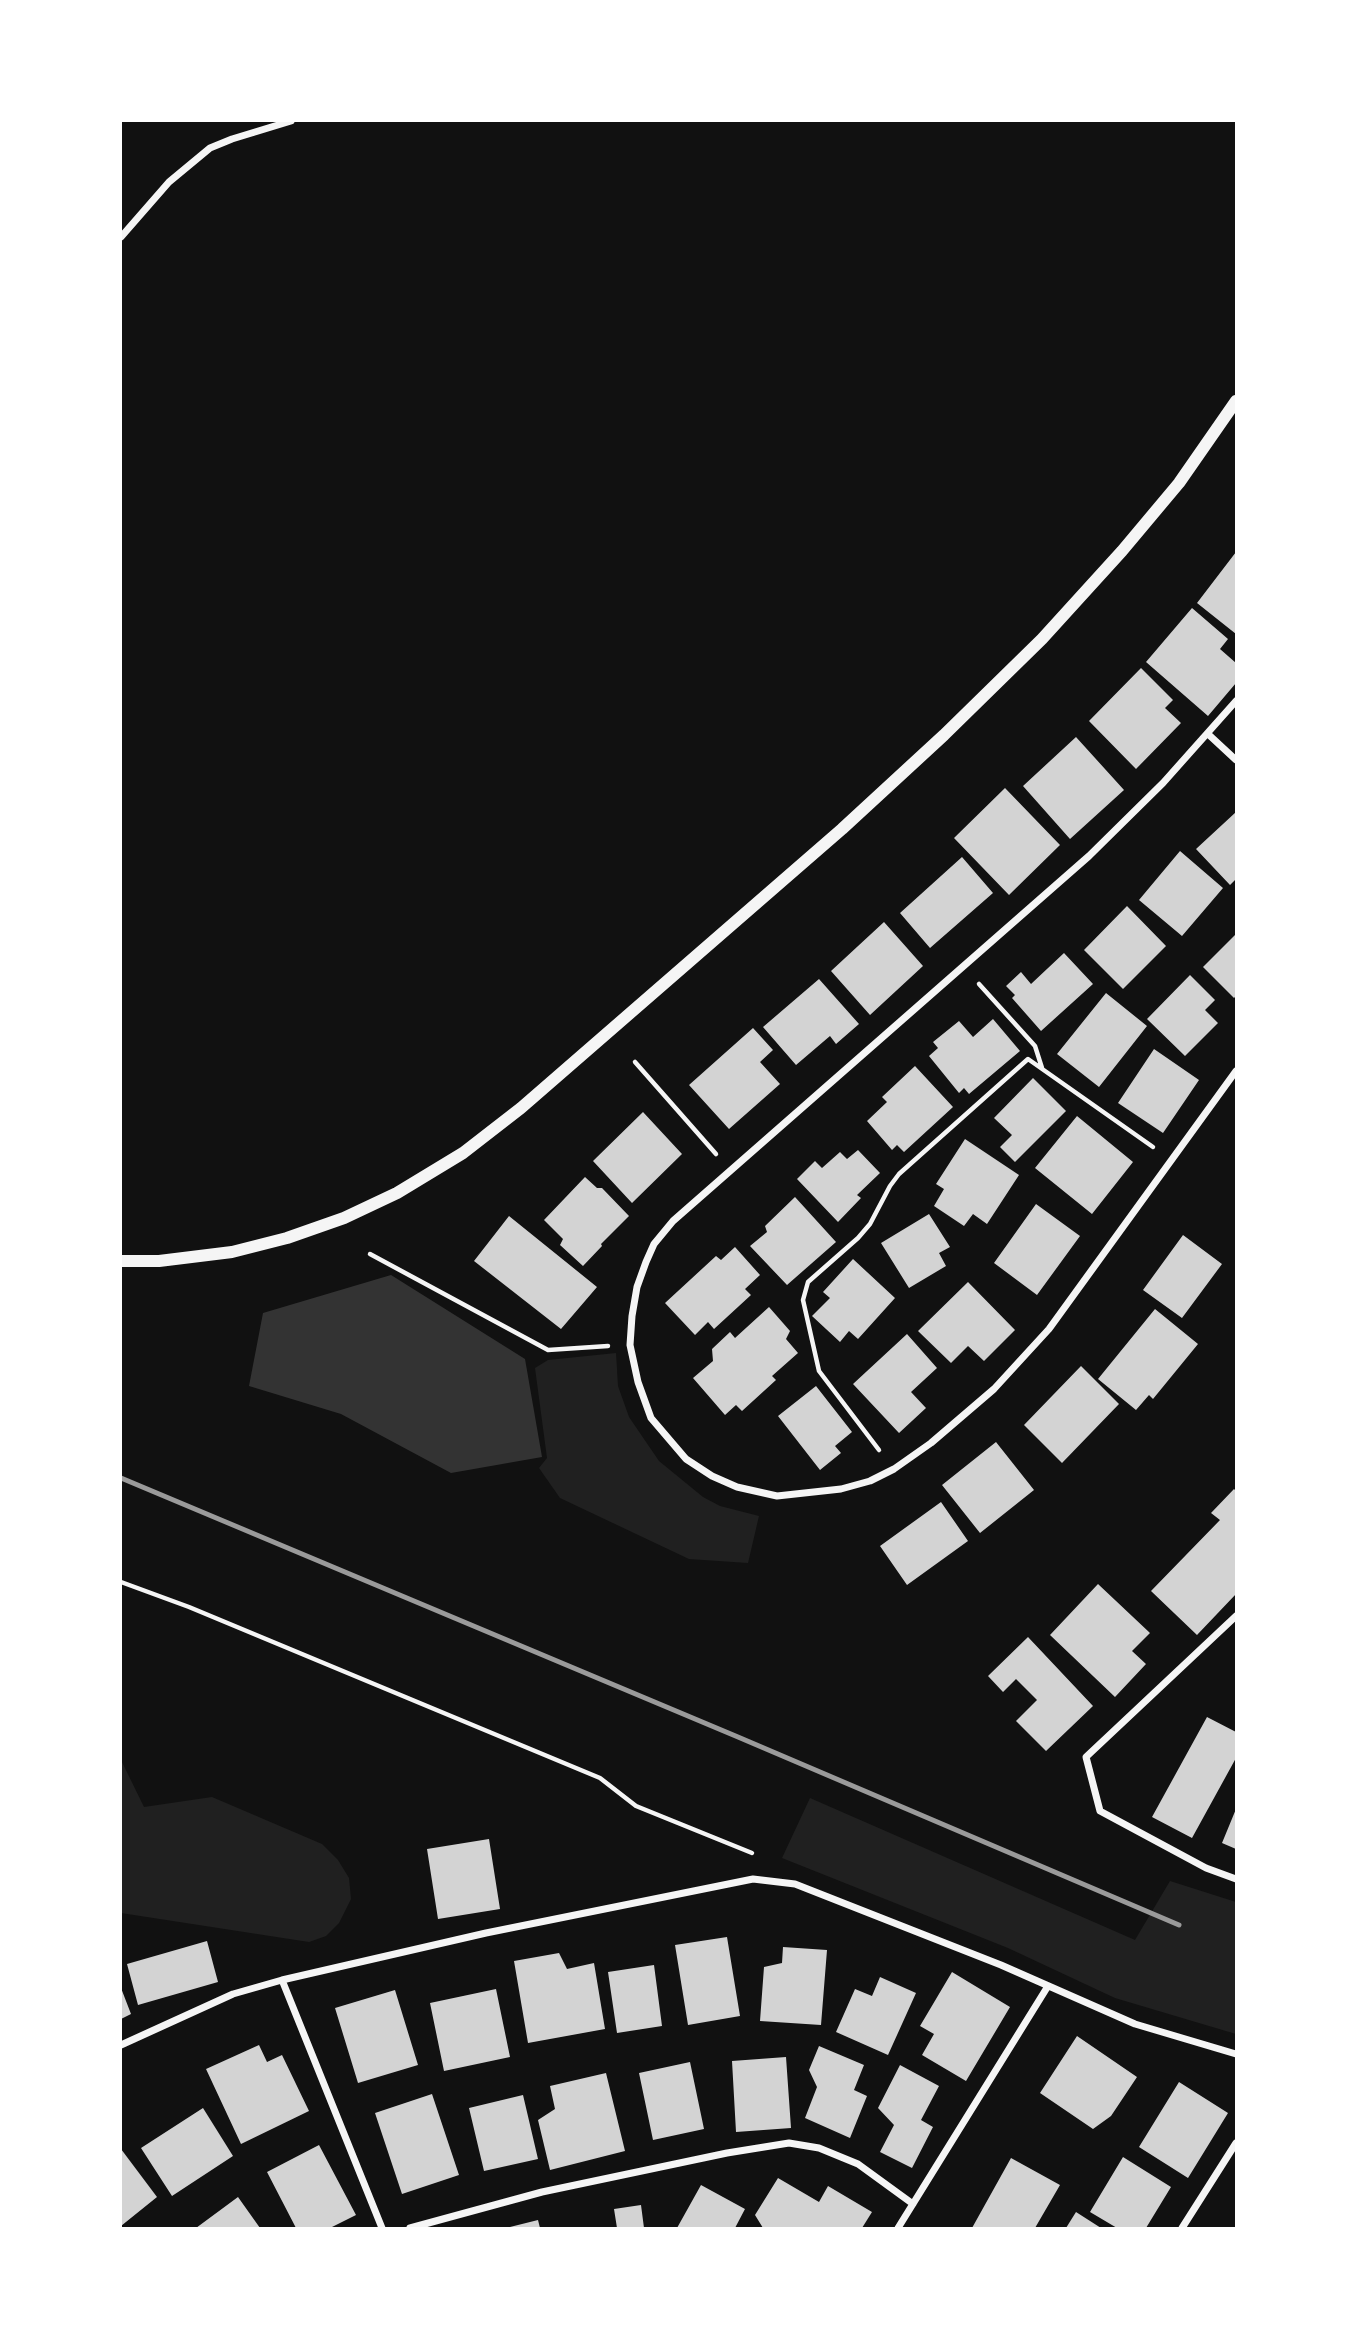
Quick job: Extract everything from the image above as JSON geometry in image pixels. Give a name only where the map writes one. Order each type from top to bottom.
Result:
[{"type":"street","points":[[121,237],[169,182],[210,148],[291,121]]},
{"type":"street","points":[[121,1261],[159,1261],[232,1252],[287,1238],[344,1218],[397,1193],[473,1145],[521,1108],[832,838],[944,735],[1042,639],[1179,483],[1236,401]]},
{"type":"street","points":[[1236,701],[1163,783],[1089,856],[730,1170],[673,1221],[654,1244],[637,1287],[630,1345],[638,1382],[651,1418],[686,1459],[737,1488],[777,1496],[841,1489],[870,1481],[894,1469],[931,1443],[994,1389],[1049,1329],[1236,1071]]},
{"type":"street","points":[[1208,734],[1236,760]]},
{"type":"street","points":[[1236,1616],[1086,1756],[1100,1811],[1206,1868],[1236,1879]]},
{"type":"street","points":[[121,2045],[233,1994],[282,1980],[486,1933],[753,1879],[795,1884],[1135,2024],[1236,2054]]},
{"type":"street","points":[[282,1980],[382,2228]]},
{"type":"street","points":[[898,2228],[1048,1986]]},
{"type":"street","points":[[410,2228],[542,2192],[727,2153],[789,2143],[819,2148],[858,2164],[913,2204]]},
{"type":"street","points":[[1182,2228],[1236,2143]]},
{"type":"path","points":[[963,967],[1035,1046],[1042,1069]]},
{"type":"path","points":[[894,1469],[819,1371],[803,1300],[808,1282],[870,1224],[899,1174],[1028,1059],[1171,1159]]},
{"type":"path","points":[[635,1062],[730,1170]]},
{"type":"path","points":[[370,1254],[548,1350],[630,1345]]},
{"type":"path","points":[[121,1582],[189,1607],[600,1778],[636,1806],[770,1860],[775,1880]]},
{"type":"shaded area","points":[[391,1275],[525,1359],[542,1457],[451,1473],[341,1414],[249,1386],[263,1313]]},
{"type":"shaded area","points":[[616,1353],[618,1386],[629,1417],[659,1461],[703,1497],[720,1506],[759,1516],[748,1563],[689,1559],[560,1498],[539,1468],[547,1458],[535,1368],[548,1360]]},
{"type":"shaded area","points":[[121,1760],[144,1807],[212,1797],[322,1844],[338,1860],[349,1878],[351,1899],[339,1923],[326,1936],[309,1942],[121,1913]]},
{"type":"shaded area","points":[[810,1798],[1135,1940],[1170,1881],[1236,1902],[1236,2034],[1115,1998],[1008,1948],[782,1858]]},
{"type":"building","points":[[1236,552],[1236,634],[1197,603]]},
{"type":"building","points":[[1192,608],[1228,639],[1220,649],[1236,663],[1236,683],[1208,716],[1146,662]]},
{"type":"building","points":[[1141,668],[1173,700],[1165,708],[1181,723],[1136,769],[1089,721]]},
{"type":"building","points":[[1076,737],[1124,790],[1070,839],[1023,786]]},
{"type":"building","points":[[1005,788],[1060,845],[1009,895],[954,838]]},
{"type":"building","points":[[1236,812],[1236,879],[1230,885],[1196,849]]},
{"type":"building","points":[[1180,851],[1223,888],[1182,936],[1139,900]]},
{"type":"building","points":[[962,857],[993,893],[930,948],[900,913]]},
{"type":"building","points":[[1127,906],[1166,946],[1123,989],[1084,950]]},
{"type":"building","points":[[884,922],[923,966],[870,1015],[831,971]]},
{"type":"building","points":[[1236,934],[1236,996],[1234,998],[1203,967]]},
{"type":"building","points":[[1064,953],[1093,984],[1041,1031],[1012,998],[1015,995],[1006,986],[1021,972],[1031,984]]},
{"type":"building","points":[[1190,975],[1215,1000],[1205,1010],[1218,1023],[1185,1056],[1147,1019]]},
{"type":"building","points":[[819,979],[859,1024],[836,1044],[830,1036],[796,1065],[763,1027]]},
{"type":"building","points":[[1106,993],[1147,1026],[1099,1087],[1057,1054]]},
{"type":"building","points":[[993,1019],[1020,1051],[969,1094],[964,1088],[959,1093],[929,1056],[938,1048],[933,1042],[959,1021],[973,1037]]},
{"type":"building","points":[[753,1028],[773,1050],[760,1062],[780,1084],[729,1129],[689,1085]]},
{"type":"building","points":[[1154,1049],[1199,1080],[1163,1133],[1118,1103]]},
{"type":"building","points":[[915,1066],[953,1107],[904,1152],[897,1145],[892,1150],[867,1121],[887,1102],[882,1097]]},
{"type":"building","points":[[1033,1078],[1066,1111],[1015,1162],[1000,1147],[1012,1135],[994,1118]]},
{"type":"building","points":[[643,1112],[682,1154],[632,1203],[593,1161]]},
{"type":"building","points":[[1077,1116],[1133,1162],[1092,1214],[1035,1168]]},
{"type":"building","points":[[965,1139],[1019,1175],[987,1224],[973,1214],[964,1226],[934,1206],[944,1189],[936,1184]]},
{"type":"building","points":[[858,1150],[880,1173],[857,1195],[861,1198],[838,1222],[797,1179],[815,1161],[822,1168],[840,1152],[847,1159]]},
{"type":"building","points":[[585,1177],[597,1188],[602,1188],[629,1216],[583,1266],[560,1245],[563,1239],[544,1220]]},
{"type":"building","points":[[795,1197],[836,1242],[787,1285],[750,1246],[767,1232],[765,1226]]},
{"type":"building","points":[[1036,1204],[1080,1236],[1037,1295],[994,1263]]},
{"type":"building","points":[[929,1214],[950,1247],[939,1253],[946,1266],[909,1288],[881,1243]]},
{"type":"building","points":[[509,1216],[597,1287],[561,1329],[474,1261]]},
{"type":"building","points":[[1183,1235],[1222,1264],[1182,1318],[1143,1290]]},
{"type":"building","points":[[735,1247],[760,1275],[745,1289],[751,1295],[714,1329],[708,1322],[695,1335],[665,1303],[716,1256],[721,1260]]},
{"type":"building","points":[[853,1259],[895,1298],[858,1339],[849,1331],[840,1342],[812,1316],[830,1298],[823,1292]]},
{"type":"building","points":[[968,1282],[1015,1330],[984,1361],[968,1346],[951,1363],[918,1331]]},
{"type":"building","points":[[769,1307],[790,1331],[786,1339],[798,1353],[772,1376],[776,1380],[742,1411],[736,1405],[725,1415],[693,1378],[713,1361],[712,1349],[730,1332],[735,1338]]},
{"type":"building","points":[[1155,1309],[1198,1344],[1153,1399],[1149,1395],[1136,1410],[1098,1379]]},
{"type":"building","points":[[907,1334],[937,1368],[911,1392],[926,1408],[899,1433],[853,1384]]},
{"type":"building","points":[[1081,1366],[1119,1404],[1062,1463],[1024,1425]]},
{"type":"building","points":[[816,1386],[852,1432],[835,1446],[841,1453],[820,1470],[778,1416]]},
{"type":"building","points":[[996,1442],[1034,1490],[980,1533],[942,1485]]},
{"type":"building","points":[[1234,1489],[1236,1594],[1197,1635],[1151,1591],[1220,1520],[1211,1513]]},
{"type":"building","points":[[941,1502],[968,1541],[907,1585],[880,1546]]},
{"type":"building","points":[[1098,1584],[1150,1633],[1132,1651],[1146,1664],[1115,1697],[1050,1635]]},
{"type":"building","points":[[1028,1637],[1093,1706],[1046,1751],[1016,1721],[1037,1700],[1016,1679],[1003,1692],[988,1676]]},
{"type":"building","points":[[1207,1717],[1236,1732],[1236,1758],[1192,1838],[1152,1817]]},
{"type":"building","points":[[1236,1809],[1236,1849],[1222,1843]]},
{"type":"building","points":[[489,1839],[500,1909],[438,1919],[427,1849]]},
{"type":"building","points":[[727,1937],[740,2016],[688,2025],[675,1945]]},
{"type":"building","points":[[207,1941],[218,1982],[138,2005],[127,1964]]},
{"type":"building","points":[[783,1947],[827,1950],[821,2025],[760,2021],[764,1967],[782,1963]]},
{"type":"building","points":[[559,1953],[567,1969],[594,1963],[605,2029],[528,2043],[514,1961]]},
{"type":"building","points":[[654,1965],[662,2026],[617,2033],[608,1972]]},
{"type":"building","points":[[952,1972],[1010,2007],[966,2081],[922,2055],[934,2034],[920,2026]]},
{"type":"building","points":[[880,1977],[916,1993],[888,2055],[836,2032],[855,1989],[872,1996]]},
{"type":"building","points":[[121,1988],[131,2014],[121,2019]]},
{"type":"building","points":[[496,1989],[510,2057],[444,2071],[430,2003]]},
{"type":"building","points":[[395,1990],[418,2065],[358,2083],[335,2008]]},
{"type":"building","points":[[1077,2036],[1137,2077],[1111,2116],[1093,2129],[1040,2093]]},
{"type":"building","points":[[259,2045],[267,2062],[282,2055],[309,2111],[241,2144],[206,2069]]},
{"type":"building","points":[[819,2046],[864,2065],[854,2090],[867,2096],[850,2138],[805,2118],[817,2087],[809,2070]]},
{"type":"building","points":[[786,2057],[791,2128],[736,2132],[732,2061]]},
{"type":"building","points":[[690,2062],[704,2129],[653,2140],[639,2073]]},
{"type":"building","points":[[900,2065],[939,2086],[921,2120],[933,2127],[912,2168],[880,2152],[894,2125],[878,2108]]},
{"type":"building","points":[[606,2073],[625,2151],[550,2170],[538,2120],[555,2109],[550,2086]]},
{"type":"building","points":[[1179,2082],[1228,2113],[1188,2178],[1139,2147]]},
{"type":"building","points":[[432,2094],[459,2175],[402,2194],[375,2113]]},
{"type":"building","points":[[523,2095],[538,2159],[484,2171],[469,2108]]},
{"type":"building","points":[[203,2108],[233,2156],[172,2196],[141,2148]]},
{"type":"building","points":[[319,2145],[356,2215],[330,2228],[296,2228],[267,2172]]},
{"type":"building","points":[[121,2149],[157,2197],[121,2226]]},
{"type":"building","points":[[1123,2157],[1171,2187],[1146,2228],[1117,2228],[1090,2212]]},
{"type":"building","points":[[1011,2158],[1060,2185],[1035,2228],[972,2228]]},
{"type":"building","points":[[778,2178],[819,2202],[828,2186],[872,2212],[862,2228],[763,2228],[755,2215]]},
{"type":"building","points":[[701,2185],[745,2209],[735,2228],[677,2228]]},
{"type":"building","points":[[238,2197],[260,2228],[196,2228]]},
{"type":"building","points":[[641,2205],[644,2228],[617,2228],[614,2209]]},
{"type":"building","points":[[1076,2212],[1101,2228],[1066,2228]]},
{"type":"building","points":[[538,2220],[540,2228],[510,2228],[510,2227]]},
{"type":"railway","points":[[121,1478],[1179,1925]]}]
